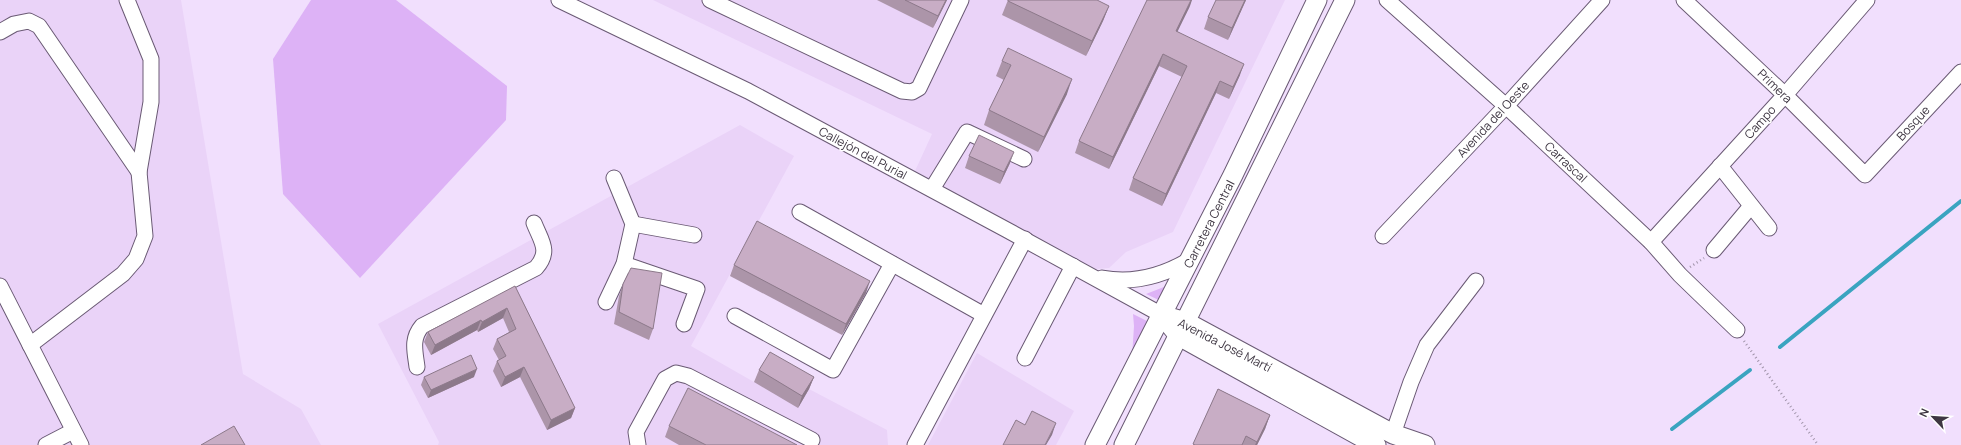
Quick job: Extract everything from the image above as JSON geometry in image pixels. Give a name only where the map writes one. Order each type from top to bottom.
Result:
[{"type":"main road","name":"Carretera Central","points":[[1095,445],[1192,258],[1317,0]]},
{"type":"main road","name":"Carretera Central","points":[[1124,445],[1183,329],[1345,0]]},
{"type":"main road","name":"Avenida José Martí","points":[[1162,315],[1376,445]]},
{"type":"main road","name":"Avenida José Martí","points":[[1183,329],[1393,434],[1425,445]]},
{"type":"street","points":[[30,345],[123,274],[136,259],[145,236],[139,172],[151,102],[151,60],[127,0]]},
{"type":"street","name":"Callejón del Purial","points":[[559,0],[748,91],[1025,239],[1162,315]]},
{"type":"street","points":[[710,0],[902,91],[912,92],[919,88],[961,0]]},
{"type":"street","name":"Carrascal","points":[[1387,0],[1506,106],[1652,242],[1680,275],[1737,330]]},
{"type":"street","name":"Avenida del Oeste","points":[[1383,236],[1506,106],[1602,0]]},
{"type":"street","name":"Primera","points":[[1684,0],[1785,95],[1865,175]]},
{"type":"street","name":"Campo","points":[[1652,242],[1785,95],[1867,0]]},
{"type":"street","points":[[0,32],[14,24],[29,20],[39,26],[139,172]]},
{"type":"street","name":"Bosque","points":[[1865,175],[1961,72]]},
{"type":"street","points":[[932,189],[967,132],[1024,159]]},
{"type":"street","points":[[1720,166],[1769,228]]},
{"type":"street","points":[[606,302],[624,264],[633,224],[614,178]]},
{"type":"street","points":[[1714,250],[1751,206]]},
{"type":"street","points":[[800,212],[984,314]]},
{"type":"street","points":[[417,367],[414,345],[416,334],[422,326],[536,268],[543,260],[545,250],[534,223]]},
{"type":"street","points":[[633,224],[694,234]]},
{"type":"street","points":[[914,445],[1025,239]]},
{"type":"street","points":[[1091,276],[1116,280],[1144,279],[1174,270],[1192,258]]},
{"type":"street","points":[[624,264],[697,289],[684,324]]},
{"type":"street","points":[[735,316],[833,370],[892,264]]},
{"type":"street","points":[[1025,358],[1073,266]]},
{"type":"street","points":[[1393,434],[1411,382],[1427,345],[1476,281]]},
{"type":"street","points":[[0,286],[80,445]]},
{"type":"street","points":[[638,445],[636,432],[665,379],[676,373],[688,376],[812,440]]},
{"type":"street","points":[[46,445],[73,430]]},
{"type":"path","points":[[1680,275],[1714,250]]},
{"type":"path","points":[[1737,330],[1818,445]]},
{"type":"shaded area","points":[[0,0],[181,0],[243,374],[301,409],[321,445],[0,445]]},
{"type":"shaded area","points":[[311,0],[396,0],[507,86],[506,120],[360,278],[283,194],[273,59]]},
{"type":"shaded area","points":[[653,0],[1285,0],[1173,232],[1126,252],[1109,268],[1095,269],[915,171],[932,134]]},
{"type":"shaded area","points":[[740,125],[794,156],[691,346],[754,382],[765,363],[809,389],[887,430],[888,445],[438,445],[439,442],[378,324]]},
{"type":"shaded area","points":[[1169,285],[1161,301],[1146,294]]},
{"type":"shaded area","points":[[1133,314],[1149,322],[1132,357],[1134,326]]},
{"type":"shaded area","points":[[977,353],[1074,411],[1056,445],[928,445]]},
{"type":"building","points":[[905,0],[946,0],[938,16]]},
{"type":"building","points":[[1008,0],[1097,0],[1109,6],[1092,41]]},
{"type":"building","points":[[1147,0],[1191,0],[1176,31],[1244,64],[1233,87],[1220,81],[1166,194],[1133,178],[1187,66],[1163,54],[1113,157],[1079,141]]},
{"type":"building","points":[[1216,0],[1245,0],[1232,28],[1208,17]]},
{"type":"building","points":[[1008,48],[1072,79],[1044,137],[989,110],[1011,65],[1002,61]]},
{"type":"building","points":[[979,135],[1014,152],[1004,172],[969,156]]},
{"type":"building","points":[[757,221],[870,281],[846,324],[734,265]]},
{"type":"building","points":[[631,268],[662,273],[653,329],[619,312],[623,284]]},
{"type":"building","points":[[515,286],[575,408],[551,420],[524,367],[505,377],[497,361],[506,356],[497,339],[516,329],[507,308],[482,322],[481,320],[435,345],[428,332]]},
{"type":"building","points":[[770,352],[814,377],[802,396],[759,370]]},
{"type":"building","points":[[471,355],[477,369],[431,390],[424,377]]},
{"type":"building","points":[[688,388],[797,445],[706,445],[669,426]]},
{"type":"building","points":[[1218,389],[1270,415],[1257,442],[1246,436],[1242,445],[1193,444]]},
{"type":"building","points":[[1032,411],[1056,423],[1045,445],[1003,445],[1016,420],[1025,425]]},
{"type":"building","points":[[234,426],[245,445],[201,445]]},
{"type":"waterway","points":[[1780,347],[1961,201]]},
{"type":"waterway","points":[[1672,429],[1750,370]]}]
